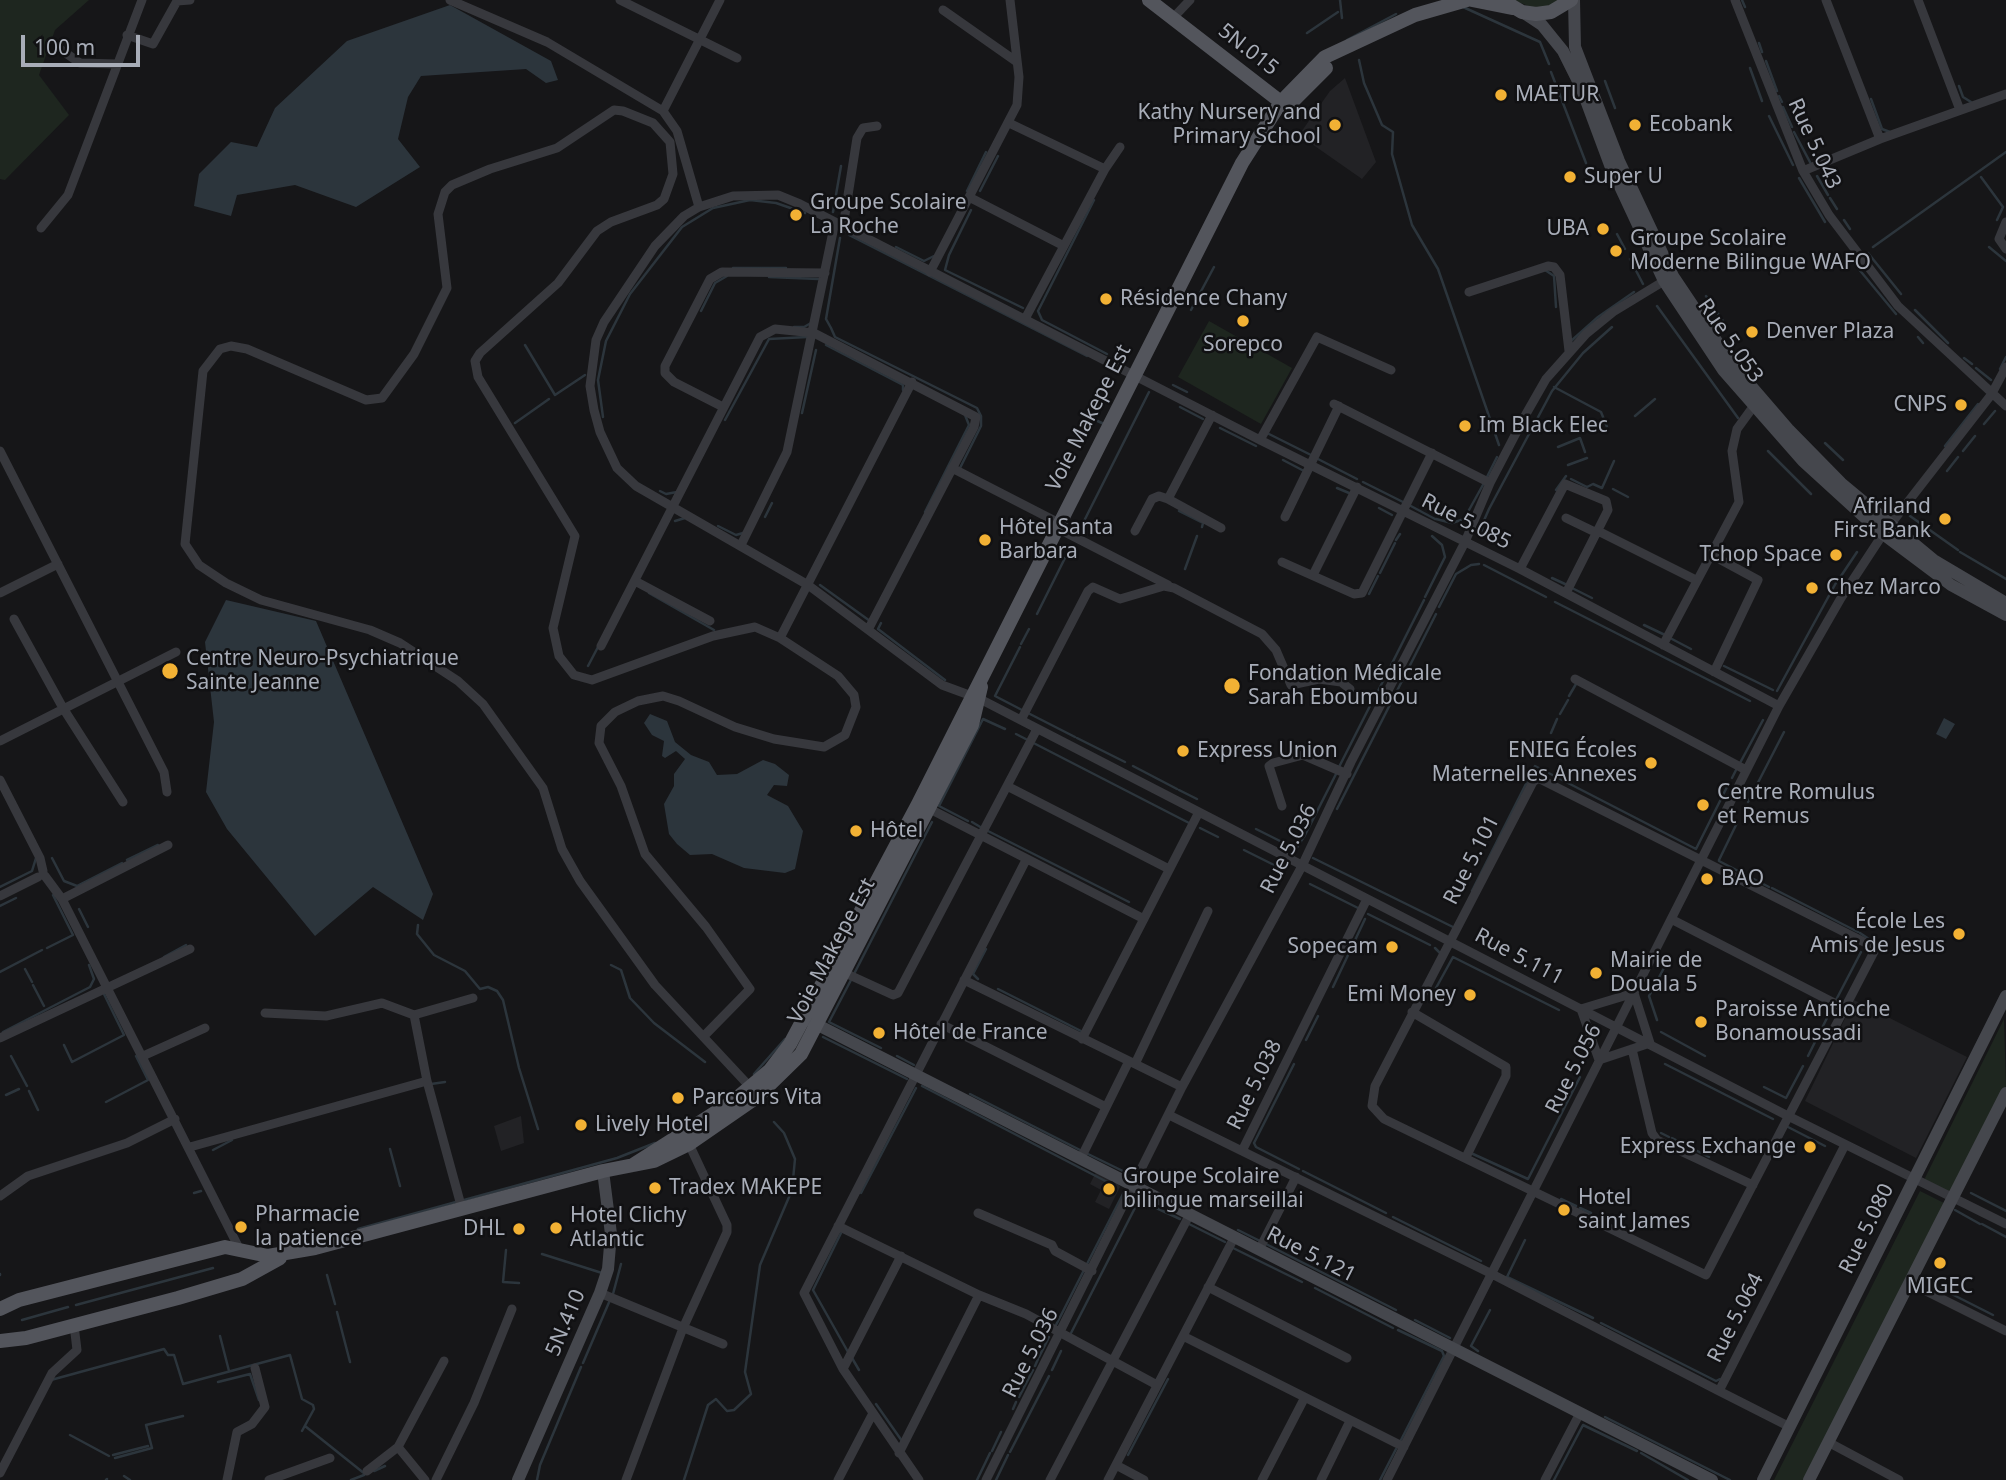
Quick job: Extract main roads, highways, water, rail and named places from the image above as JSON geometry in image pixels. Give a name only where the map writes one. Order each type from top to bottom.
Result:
[{"type":"main road","name":"5N.015","points":[[1149,0],[1284,105]]},
{"type":"main road","name":"Voie Makepe Est","points":[[287,1254],[603,1171],[654,1161],[690,1144],[754,1091],[811,1022],[845,972],[976,697],[981,680],[1236,177],[1255,159],[1284,105],[1340,51],[1447,2],[1469,0]]},
{"type":"main road","points":[[1469,0],[1551,12],[1573,0]]},
{"type":"main road","name":"Rue 5.053","points":[[1573,0],[1575,47],[1619,161],[1669,278],[1731,364],[1772,411],[1886,529],[1957,576],[2006,603]]},
{"type":"main road","name":"Rue 5.053","points":[[1512,7],[1542,26],[1563,51],[1581,87],[1610,165],[1669,278],[1723,370],[1803,461],[1951,585],[2006,615]]},
{"type":"main road","name":"Voie Makepe Est","points":[[811,1022],[924,806]]},
{"type":"main road","name":"Rue 5.080","points":[[1763,1480],[2006,996]]},
{"type":"main road","name":"Rue 5.121","points":[[811,1022],[1580,1413],[1695,1476],[1712,1480]]},
{"type":"main road","points":[[1809,1480],[1952,1197],[2003,1109],[2006,1093]]},
{"type":"main road","name":"Voie Makepe Est","points":[[633,1165],[736,1106]]},
{"type":"main road","name":"5N.410","points":[[522,1477],[600,1293],[610,1243],[603,1171]]},
{"type":"main road","points":[[0,1309],[19,1300],[217,1249],[240,1250],[268,1256],[287,1254]]},
{"type":"main road","points":[[0,1341],[26,1338],[242,1279],[287,1254]]},
{"type":"waterway","points":[[1340,0],[1342,18]]},
{"type":"waterway","points":[[1742,0],[1745,7]]},
{"type":"waterway","points":[[1463,7],[1540,42],[1549,64]]},
{"type":"waterway","points":[[1307,33],[1338,12]]},
{"type":"waterway","points":[[1347,40],[1396,14]]},
{"type":"waterway","points":[[1759,43],[1762,52]]},
{"type":"waterway","points":[[1359,60],[1364,83],[1382,125],[1393,132],[1392,154],[1412,225],[1438,269],[1499,445]]},
{"type":"waterway","points":[[1766,61],[1777,91]]},
{"type":"waterway","points":[[1750,68],[1762,101]]},
{"type":"waterway","points":[[1551,72],[1586,163]]},
{"type":"waterway","points":[[1605,81],[1615,108]]},
{"type":"waterway","points":[[1959,86],[1963,97],[1971,102]]},
{"type":"waterway","points":[[1779,96],[1782,102]]},
{"type":"waterway","points":[[1871,99],[1882,129],[1890,132]]},
{"type":"waterway","points":[[1783,107],[1792,127]]},
{"type":"waterway","points":[[1769,116],[1793,165]]},
{"type":"waterway","points":[[1794,132],[1811,164]]},
{"type":"waterway","points":[[967,191],[986,152]]},
{"type":"waterway","points":[[1873,247],[2006,152]]},
{"type":"waterway","points":[[980,191],[998,156]]},
{"type":"waterway","points":[[833,212],[841,166]]},
{"type":"waterway","points":[[1817,176],[1828,195]]},
{"type":"waterway","points":[[1981,177],[2003,207],[1997,220]]},
{"type":"waterway","points":[[1799,178],[1825,222]]},
{"type":"waterway","points":[[1830,198],[1837,209]]},
{"type":"waterway","points":[[603,417],[598,380],[606,341],[630,294],[682,227],[713,208],[750,200],[776,203],[805,213]]},
{"type":"waterway","points":[[1094,200],[1038,311],[1042,320],[1107,354]]},
{"type":"waterway","points":[[971,210],[949,255],[945,270],[1023,308]]},
{"type":"waterway","points":[[1844,220],[1850,229]]},
{"type":"waterway","points":[[824,223],[830,230]]},
{"type":"waterway","points":[[1617,234],[1625,249]]},
{"type":"waterway","points":[[849,235],[1087,356]]},
{"type":"waterway","points":[[840,238],[826,319],[835,337],[977,408],[981,416],[981,426],[960,468]]},
{"type":"waterway","points":[[896,247],[924,261],[934,256]]},
{"type":"waterway","points":[[1989,247],[2006,261]]},
{"type":"waterway","points":[[1868,253],[1901,294]]},
{"type":"waterway","points":[[1848,256],[1896,314]]},
{"type":"waterway","points":[[1630,259],[1643,284]]},
{"type":"waterway","points":[[1191,310],[1214,267]]},
{"type":"waterway","points":[[733,268],[786,268]]},
{"type":"waterway","points":[[1545,270],[1554,276],[1556,307]]},
{"type":"waterway","points":[[701,311],[715,283],[727,276]]},
{"type":"waterway","points":[[769,277],[818,279]]},
{"type":"waterway","points":[[1571,341],[1598,317],[1634,292]]},
{"type":"waterway","points":[[1706,296],[1725,324]]},
{"type":"waterway","points":[[1657,306],[1738,418]]},
{"type":"waterway","points":[[1915,310],[1948,343]]},
{"type":"waterway","points":[[794,327],[804,327],[811,323]]},
{"type":"waterway","points":[[1483,537],[1482,525],[1489,509],[1552,391],[1583,353],[1612,327]]},
{"type":"waterway","points":[[725,420],[769,339],[807,337]]},
{"type":"waterway","points":[[1918,337],[1923,343]]},
{"type":"waterway","points":[[525,345],[555,395],[585,375]]},
{"type":"waterway","points":[[826,345],[903,385],[903,390]]},
{"type":"waterway","points":[[802,413],[816,350]]},
{"type":"waterway","points":[[2000,369],[2006,357]]},
{"type":"waterway","points":[[1964,358],[1972,364]]},
{"type":"waterway","points":[[1976,368],[1991,380]]},
{"type":"waterway","points":[[1173,385],[1187,392]]},
{"type":"waterway","points":[[1554,387],[1601,412],[1607,427]]},
{"type":"waterway","points":[[1077,535],[1149,392]]},
{"type":"waterway","points":[[515,423],[549,399]]},
{"type":"waterway","points":[[1635,416],[1655,399]]},
{"type":"waterway","points":[[1945,446],[1978,404]]},
{"type":"waterway","points":[[1180,407],[1203,419]]},
{"type":"waterway","points":[[1984,424],[1995,411]]},
{"type":"waterway","points":[[925,512],[969,425],[965,415]]},
{"type":"waterway","points":[[1087,416],[1104,424]]},
{"type":"waterway","points":[[1220,428],[1256,446]]},
{"type":"waterway","points":[[1267,433],[1311,455]]},
{"type":"waterway","points":[[1963,451],[1975,436]]},
{"type":"waterway","points":[[1558,447],[1580,438],[1585,452]]},
{"type":"waterway","points":[[1825,443],[1843,460]]},
{"type":"waterway","points":[[1768,451],[1811,494]]},
{"type":"waterway","points":[[1486,479],[1497,457]]},
{"type":"waterway","points":[[1947,471],[1958,457]]},
{"type":"waterway","points":[[1316,458],[1357,479]]},
{"type":"waterway","points":[[1568,465],[1587,458]]},
{"type":"waterway","points":[[1283,460],[1304,471]]},
{"type":"waterway","points":[[1571,479],[1587,487],[1593,484],[1602,488],[1614,461]]},
{"type":"waterway","points":[[1556,490],[1566,476]]},
{"type":"waterway","points":[[1363,482],[1403,502]]},
{"type":"waterway","points":[[1436,519],[1452,523],[1464,519],[1484,483]]},
{"type":"waterway","points":[[1337,488],[1349,493]]},
{"type":"waterway","points":[[1613,489],[1628,497]]},
{"type":"waterway","points":[[660,491],[666,494],[677,492]]},
{"type":"waterway","points":[[765,517],[772,503]]},
{"type":"waterway","points":[[1409,505],[1435,519]]},
{"type":"waterway","points":[[1379,508],[1392,515]]},
{"type":"waterway","points":[[1179,511],[1203,523],[1202,527]]},
{"type":"waterway","points":[[1910,516],[1958,550]]},
{"type":"waterway","points":[[675,521],[685,518]]},
{"type":"waterway","points":[[718,526],[736,535],[743,533]]},
{"type":"waterway","points":[[1396,540],[1400,534]]},
{"type":"waterway","points":[[1185,569],[1197,536]]},
{"type":"waterway","points":[[1425,597],[1445,557],[1442,545],[1432,536]]},
{"type":"waterway","points":[[1380,573],[1395,543]]},
{"type":"waterway","points":[[1841,576],[1857,552]]},
{"type":"waterway","points":[[1960,552],[2006,579]]},
{"type":"waterway","points":[[1037,614],[1065,558]]},
{"type":"waterway","points":[[1439,607],[1456,574],[1471,565],[1479,564]]},
{"type":"waterway","points":[[1484,565],[1546,597]]},
{"type":"waterway","points":[[1369,594],[1378,576]]},
{"type":"waterway","points":[[1552,578],[1565,584]]},
{"type":"waterway","points":[[1777,691],[1837,581]]},
{"type":"waterway","points":[[820,585],[870,621]]},
{"type":"waterway","points":[[1570,587],[1592,598]]},
{"type":"waterway","points":[[649,593],[714,630]]},
{"type":"waterway","points":[[1375,697],[1424,600]]},
{"type":"waterway","points":[[1555,602],[1750,701]]},
{"type":"waterway","points":[[1337,809],[1436,614]]},
{"type":"waterway","points":[[881,623],[878,629],[945,680]]},
{"type":"waterway","points":[[1644,625],[1665,635]]},
{"type":"waterway","points":[[1021,644],[1029,629]]},
{"type":"waterway","points":[[1670,638],[1691,649]]},
{"type":"waterway","points":[[588,666],[598,647]]},
{"type":"waterway","points":[[1020,647],[995,696],[1022,710]]},
{"type":"waterway","points":[[1724,666],[1773,690]]},
{"type":"waterway","points":[[1569,696],[1576,684]]},
{"type":"waterway","points":[[1338,769],[1374,698]]},
{"type":"waterway","points":[[1560,714],[1568,700]]},
{"type":"waterway","points":[[1028,713],[1075,737]]},
{"type":"waterway","points":[[968,821],[939,806],[983,719],[1005,729]]},
{"type":"waterway","points":[[1551,733],[1557,719]]},
{"type":"waterway","points":[[1740,763],[1763,720]]},
{"type":"waterway","points":[[1748,802],[1784,732]]},
{"type":"waterway","points":[[1016,734],[1191,824]]},
{"type":"waterway","points":[[1077,738],[1125,762]]},
{"type":"waterway","points":[[1133,766],[1177,789]]},
{"type":"waterway","points":[[1472,891],[1535,766],[1696,849],[1728,785]]},
{"type":"waterway","points":[[1732,778],[1737,768]]},
{"type":"waterway","points":[[1304,837],[1336,774]]},
{"type":"waterway","points":[[1179,790],[1197,799]]},
{"type":"waterway","points":[[854,974],[932,822]]},
{"type":"waterway","points":[[972,822],[982,828]]},
{"type":"waterway","points":[[1719,860],[1737,823]]},
{"type":"waterway","points":[[1200,828],[1218,837]]},
{"type":"waterway","points":[[1256,829],[1284,843]]},
{"type":"waterway","points":[[988,831],[1129,902]]},
{"type":"waterway","points":[[1285,844],[1296,849],[1303,838]]},
{"type":"waterway","points":[[127,860],[158,845]]},
{"type":"waterway","points":[[1244,850],[1274,865]]},
{"type":"waterway","points":[[0,887],[32,871],[36,858]]},
{"type":"waterway","points":[[52,858],[64,881],[77,886],[122,863]]},
{"type":"waterway","points":[[1313,858],[1453,927]]},
{"type":"waterway","points":[[1719,861],[1769,887]]},
{"type":"waterway","points":[[1310,884],[1360,909]]},
{"type":"waterway","points":[[1772,888],[1858,932]]},
{"type":"waterway","points":[[47,948],[73,935],[53,895]]},
{"type":"waterway","points":[[0,906],[16,898]]},
{"type":"waterway","points":[[79,909],[88,927]]},
{"type":"waterway","points":[[1368,914],[1430,945]]},
{"type":"waterway","points":[[1333,987],[1365,919]]},
{"type":"waterway","points":[[418,925],[417,934],[434,955],[465,971],[480,989],[488,987],[497,991],[503,1000],[519,1068],[538,1129]]},
{"type":"waterway","points":[[1860,933],[1878,945]]},
{"type":"waterway","points":[[164,957],[186,945]]},
{"type":"waterway","points":[[1435,948],[1440,953]]},
{"type":"waterway","points":[[978,979],[973,974],[986,949]]},
{"type":"waterway","points":[[0,972],[42,950]]},
{"type":"waterway","points":[[1836,1000],[1861,952]]},
{"type":"waterway","points":[[1436,988],[1453,957],[1559,1010]]},
{"type":"waterway","points":[[3,1032],[90,987],[94,979],[89,965]]},
{"type":"waterway","points":[[611,965],[621,970],[630,998],[654,1023],[705,1062]]},
{"type":"waterway","points":[[1657,1020],[1649,996],[1665,966]]},
{"type":"waterway","points":[[25,969],[32,982]]},
{"type":"waterway","points":[[851,980],[829,1022],[881,1048]]},
{"type":"waterway","points":[[33,985],[44,1006]]},
{"type":"waterway","points":[[998,989],[1081,1031]]},
{"type":"waterway","points":[[64,1045],[72,1062],[124,1035],[104,994]]},
{"type":"waterway","points":[[1808,1056],[1833,1006]]},
{"type":"waterway","points":[[1306,1040],[1318,1016]]},
{"type":"waterway","points":[[1661,1032],[1705,1056]]},
{"type":"waterway","points":[[823,1037],[907,1079]]},
{"type":"waterway","points":[[754,1074],[785,1039]]},
{"type":"waterway","points":[[11,1056],[27,1086]]},
{"type":"waterway","points":[[106,1102],[148,1080],[136,1056]]},
{"type":"waterway","points":[[897,1056],[914,1065]]},
{"type":"waterway","points":[[1294,1064],[1254,1143],[1256,1147],[1299,1169]]},
{"type":"waterway","points":[[1665,1064],[1773,1119]]},
{"type":"waterway","points":[[1764,1087],[1786,1098],[1803,1066]]},
{"type":"waterway","points":[[1473,1154],[1528,1179],[1580,1077]]},
{"type":"waterway","points":[[431,1084],[445,1082]]},
{"type":"waterway","points":[[922,1086],[1115,1186]]},
{"type":"waterway","points":[[861,1193],[916,1088]]},
{"type":"waterway","points":[[6,1095],[19,1089]]},
{"type":"waterway","points":[[29,1091],[38,1110]]},
{"type":"waterway","points":[[970,1094],[1082,1151]]},
{"type":"waterway","points":[[684,1480],[708,1405],[716,1399],[727,1411],[734,1410],[751,1394],[745,1372],[760,1265],[792,1190],[795,1159],[784,1133],[774,1122]]},
{"type":"waterway","points":[[1788,1127],[1825,1146]]},
{"type":"waterway","points":[[1661,1133],[1669,1137]]},
{"type":"waterway","points":[[1672,1138],[1709,1157]]},
{"type":"waterway","points":[[213,1150],[232,1140]]},
{"type":"waterway","points":[[464,1200],[617,1158],[655,1143]]},
{"type":"waterway","points":[[390,1149],[400,1186]]},
{"type":"waterway","points":[[1088,1154],[1129,1174]]},
{"type":"waterway","points":[[1303,1171],[1386,1213]]},
{"type":"waterway","points":[[194,1193],[201,1191]]},
{"type":"waterway","points":[[1087,1264],[1124,1192]]},
{"type":"waterway","points":[[1971,1193],[2006,1211]]},
{"type":"waterway","points":[[1561,1199],[1576,1206]]},
{"type":"waterway","points":[[1070,1335],[1139,1200],[1180,1219]]},
{"type":"waterway","points":[[358,1229],[456,1202]]},
{"type":"waterway","points":[[1580,1208],[1591,1213]]},
{"type":"waterway","points":[[1955,1210],[1980,1224]]},
{"type":"waterway","points":[[1393,1217],[1481,1261]]},
{"type":"waterway","points":[[1189,1224],[1225,1242]]},
{"type":"waterway","points":[[1982,1224],[2006,1237]]},
{"type":"waterway","points":[[1238,1230],[1260,1241]]},
{"type":"waterway","points":[[841,1233],[813,1290],[848,1352]]},
{"type":"waterway","points":[[1525,1240],[1507,1277],[1593,1318]]},
{"type":"waterway","points":[[1266,1244],[1396,1310]]},
{"type":"waterway","points":[[1233,1248],[1302,1282]]},
{"type":"waterway","points":[[506,1250],[503,1282],[519,1283]]},
{"type":"waterway","points":[[542,1254],[602,1273]]},
{"type":"waterway","points":[[613,1294],[621,1264]]},
{"type":"waterway","points":[[76,1305],[213,1268]]},
{"type":"waterway","points":[[1055,1327],[1084,1270]]},
{"type":"waterway","points":[[327,1275],[335,1304]]},
{"type":"waterway","points":[[1918,1277],[1993,1315]]},
{"type":"waterway","points":[[1315,1288],[1393,1328]]},
{"type":"waterway","points":[[583,1363],[610,1300]]},
{"type":"waterway","points":[[22,1320],[68,1307]]},
{"type":"waterway","points":[[1478,1351],[1471,1346],[1490,1310]]},
{"type":"waterway","points":[[337,1312],[350,1362]]},
{"type":"waterway","points":[[1415,1320],[1450,1338]]},
{"type":"waterway","points":[[1601,1323],[1716,1381],[1720,1379]]},
{"type":"waterway","points":[[1398,1330],[1442,1351],[1444,1356],[1401,1440]]},
{"type":"waterway","points":[[220,1336],[229,1371]]},
{"type":"waterway","points":[[1039,1357],[1049,1337]]},
{"type":"waterway","points":[[51,1380],[164,1349],[168,1355],[174,1355],[183,1384],[290,1355],[302,1399],[313,1405],[314,1409],[302,1431]]},
{"type":"waterway","points":[[1052,1370],[1061,1351]]},
{"type":"waterway","points":[[852,1358],[859,1370]]},
{"type":"waterway","points":[[1035,1366],[1038,1359]]},
{"type":"waterway","points":[[537,1480],[540,1465],[581,1367]]},
{"type":"waterway","points":[[1019,1397],[1033,1370]]},
{"type":"waterway","points":[[218,1382],[250,1374],[259,1400]]},
{"type":"waterway","points":[[1010,1452],[1049,1376]]},
{"type":"waterway","points":[[1128,1455],[1168,1379]]},
{"type":"waterway","points":[[1013,1409],[1016,1402]]},
{"type":"waterway","points":[[876,1404],[902,1441]]},
{"type":"waterway","points":[[115,1458],[152,1448],[146,1425],[183,1416]]},
{"type":"waterway","points":[[1605,1417],[1730,1480]]},
{"type":"waterway","points":[[1554,1480],[1583,1425],[1637,1451]]},
{"type":"waterway","points":[[305,1426],[365,1474]]},
{"type":"waterway","points":[[992,1451],[1001,1432]]},
{"type":"waterway","points":[[70,1435],[109,1456]]},
{"type":"waterway","points":[[113,1455],[148,1446]]},
{"type":"waterway","points":[[1380,1480],[1396,1449]]},
{"type":"waterway","points":[[977,1480],[990,1453]]},
{"type":"waterway","points":[[1641,1453],[1688,1480]]},
{"type":"waterway","points":[[996,1480],[1008,1455]]},
{"type":"waterway","points":[[374,1471],[385,1466]]},
{"type":"waterway","points":[[351,1480],[364,1475]]},
{"type":"waterway","points":[[124,1476],[130,1480]]},
{"type":"place","name":"MAETUR","points":[[1501,95]]},
{"type":"place","name":"Kathy Nursery and Primary School","points":[[1335,125]]},
{"type":"place","name":"Ecobank","points":[[1635,125]]},
{"type":"place","name":"Super U","points":[[1570,177]]},
{"type":"place","name":"Groupe Scolaire La Roche","points":[[796,215]]},
{"type":"place","name":"UBA","points":[[1603,229]]},
{"type":"place","name":"Groupe Scolaire Moderne Bilingue WAFO","points":[[1616,251]]},
{"type":"place","name":"Résidence Chany","points":[[1106,299]]},
{"type":"place","name":"Sorepco","points":[[1243,321]]},
{"type":"place","name":"Denver Plaza","points":[[1752,332]]},
{"type":"place","name":"CNPS","points":[[1961,405]]},
{"type":"place","name":"Im Black Elec","points":[[1465,426]]},
{"type":"place","name":"Afriland First Bank","points":[[1945,519]]},
{"type":"place","name":"Hôtel Santa Barbara","points":[[985,540]]},
{"type":"place","name":"Tchop Space","points":[[1836,555]]},
{"type":"place","name":"Chez Marco","points":[[1812,588]]},
{"type":"place","name":"Centre Neuro-Psychiatrique Sainte Jeanne","points":[[170,671]]},
{"type":"place","name":"Fondation Médicale Sarah Eboumbou","points":[[1232,686]]},
{"type":"place","name":"Express Union","points":[[1183,751]]},
{"type":"place","name":"ENIEG Écoles Maternelles Annexes","points":[[1651,763]]},
{"type":"place","name":"Centre Romulus et Remus","points":[[1703,805]]},
{"type":"place","name":"Hôtel","points":[[856,831]]},
{"type":"place","name":"BAO","points":[[1707,879]]},
{"type":"place","name":"École Les Amis de Jesus","points":[[1959,934]]},
{"type":"place","name":"Sopecam","points":[[1392,947]]},
{"type":"place","name":"Mairie de Douala 5","points":[[1596,973]]},
{"type":"place","name":"Emi Money","points":[[1470,995]]},
{"type":"place","name":"Paroisse Antioche Bonamoussadi","points":[[1701,1022]]},
{"type":"place","name":"Hôtel de France","points":[[879,1033]]},
{"type":"place","name":"Parcours Vita","points":[[678,1098]]},
{"type":"place","name":"Lively Hotel","points":[[581,1125]]},
{"type":"place","name":"Express Exchange","points":[[1810,1147]]},
{"type":"place","name":"Tradex MAKEPE","points":[[655,1188]]},
{"type":"place","name":"Groupe Scolaire bilingue marseillai","points":[[1109,1189]]},
{"type":"place","name":"Hotel saint James","points":[[1564,1210]]},
{"type":"place","name":"Pharmacie la patience","points":[[241,1227]]},
{"type":"place","name":"Hotel Clichy Atlantic","points":[[556,1228]]},
{"type":"place","name":"DHL","points":[[519,1229]]},
{"type":"place","name":"MIGEC","points":[[1940,1263]]}]
